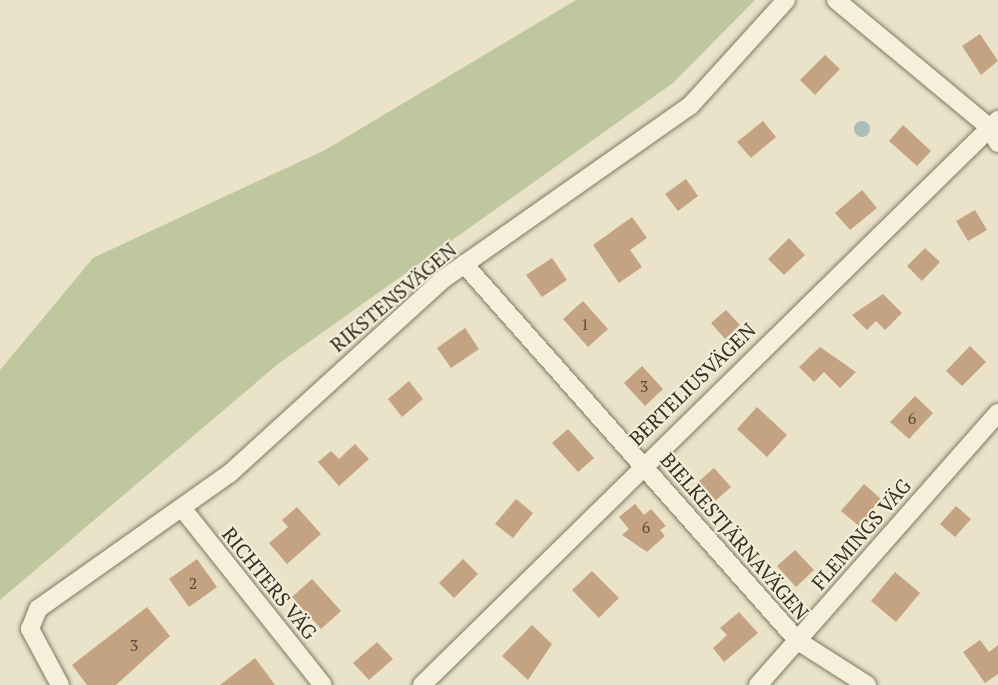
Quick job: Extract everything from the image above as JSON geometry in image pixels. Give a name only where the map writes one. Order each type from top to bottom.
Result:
[{"type":"street","name":"RIKSTENSVÄGEN","points":[[60,685],[30,629],[38,609],[182,508],[273,436],[386,327],[464,264],[690,106],[786,0]]},
{"type":"street","points":[[836,0],[995,130]]},
{"type":"street","name":"BERTELIUSVÄGEN","points":[[422,685],[641,464],[995,130]]},
{"type":"street","name":"BIELKESTJÄRNAVÄGEN","points":[[464,264],[798,641],[867,685]]},
{"type":"street","name":"FLEMINGS VÄG","points":[[758,685],[998,413]]},
{"type":"street","name":"RICHTERS VÄG","points":[[182,508],[324,685]]},
{"type":"green space","points":[[576,0],[755,0],[673,83],[278,364],[0,600],[0,370],[93,258],[325,150]]},
{"type":"water","points":[[859,121],[865,121],[870,129],[868,135],[859,137],[854,132],[854,126]]},
{"type":"building","points":[[980,34],[998,61],[981,75],[962,46]]},
{"type":"building","points":[[825,55],[840,69],[815,95],[800,80]]},
{"type":"building","points":[[763,121],[776,137],[751,158],[737,142]]},
{"type":"building","points":[[903,125],[931,151],[917,166],[889,141]]},
{"type":"building","points":[[686,179],[698,196],[678,211],[665,194]]},
{"type":"building","points":[[862,190],[877,208],[850,230],[835,213]]},
{"type":"building","points":[[975,210],[987,230],[968,241],[956,221]]},
{"type":"building","points":[[632,217],[647,238],[630,250],[642,267],[619,283],[593,245]]},
{"type":"building","points":[[789,238],[805,255],[784,275],[768,259]]},
{"type":"building","points":[[925,248],[940,262],[922,281],[907,266]]},
{"type":"building","points":[[552,258],[567,280],[542,297],[526,275]]},
{"type":"building","points":[[883,294],[902,313],[885,330],[876,321],[867,330],[852,315]]},
{"type":"building","points":[[583,301],[608,329],[588,347],[563,319]]},
{"type":"building","points":[[726,310],[740,325],[725,339],[711,323]]},
{"type":"building","points":[[465,328],[479,349],[451,368],[437,348]]},
{"type":"building","points":[[970,346],[986,362],[962,386],[946,371]]},
{"type":"building","points":[[820,347],[856,372],[840,388],[824,372],[814,382],[799,367]]},
{"type":"building","points":[[642,366],[663,389],[645,406],[624,383]]},
{"type":"building","points":[[409,381],[423,399],[402,417],[388,399]]},
{"type":"building","points":[[915,396],[933,413],[909,439],[890,422]]},
{"type":"building","points":[[757,407],[787,435],[767,457],[737,429]]},
{"type":"building","points":[[568,429],[594,458],[578,472],[552,443]]},
{"type":"building","points":[[355,444],[369,459],[339,486],[318,462],[331,451],[339,459]]},
{"type":"building","points":[[714,468],[731,487],[715,501],[698,482]]},
{"type":"building","points":[[864,484],[881,499],[859,526],[841,511]]},
{"type":"building","points":[[516,499],[533,513],[513,538],[495,524]]},
{"type":"building","points":[[635,504],[644,515],[651,509],[666,526],[660,530],[665,536],[647,552],[622,535],[629,529],[619,517]]},
{"type":"building","points":[[956,506],[971,519],[955,537],[940,524]]},
{"type":"building","points":[[297,507],[321,534],[287,564],[269,543],[288,527],[282,520]]},
{"type":"building","points":[[795,550],[814,570],[796,587],[777,566]]},
{"type":"building","points":[[197,559],[217,587],[189,607],[169,579]]},
{"type":"building","points":[[463,559],[478,574],[454,598],[439,583]]},
{"type":"building","points":[[592,571],[619,598],[599,618],[572,590]]},
{"type":"building","points":[[895,572],[920,593],[896,622],[871,601]]},
{"type":"building","points":[[312,579],[341,611],[321,629],[292,597]]},
{"type":"building","points":[[147,607],[170,636],[116,685],[87,685],[72,665]]},
{"type":"building","points":[[739,612],[758,633],[724,662],[713,648],[727,635],[720,628]]},
{"type":"building","points":[[532,625],[552,644],[528,680],[502,656]]},
{"type":"building","points":[[980,640],[989,652],[998,645],[998,674],[985,683],[963,652]]},
{"type":"building","points":[[377,642],[393,659],[369,680],[353,663]]},
{"type":"building","points":[[255,658],[275,685],[220,685]]}]
